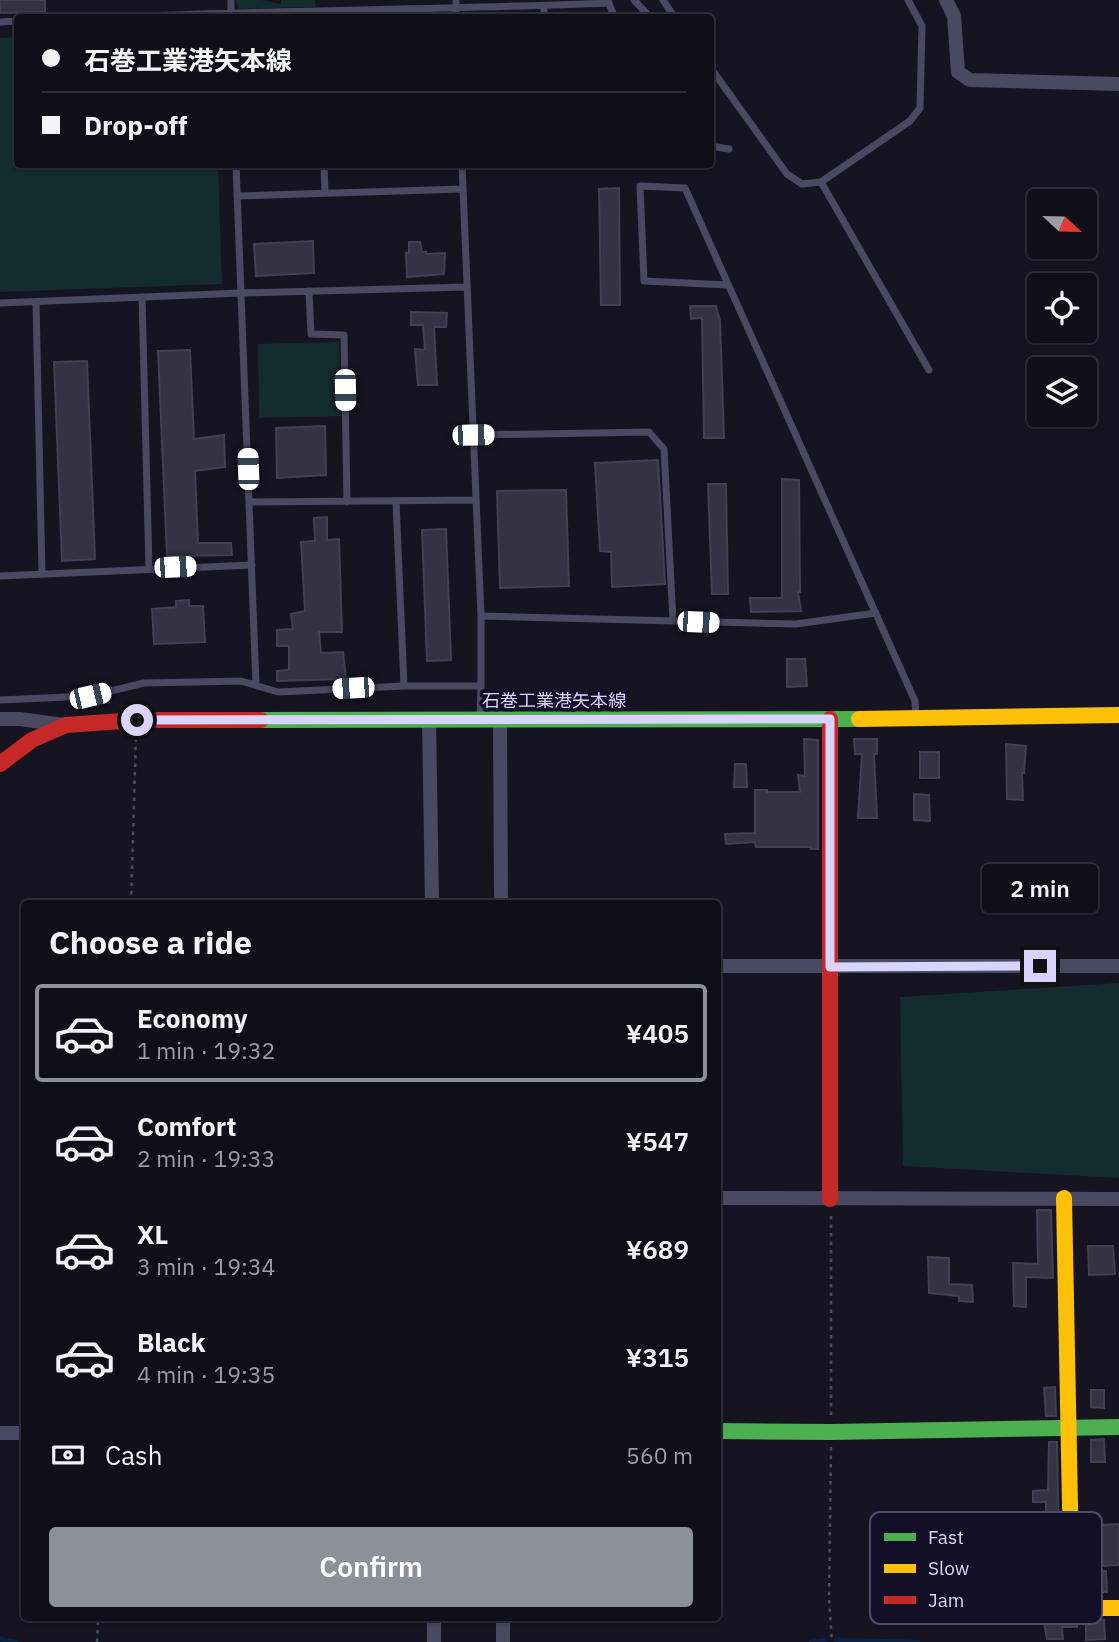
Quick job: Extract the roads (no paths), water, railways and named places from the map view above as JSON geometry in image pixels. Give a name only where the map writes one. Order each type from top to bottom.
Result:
[{"type":"street","points":[[946,0],[954,16],[958,72],[970,80],[1119,84]]},
{"type":"street","name":"石巻工業港矢本線","points":[[0,764],[32,740],[66,725],[137,720],[830,719],[1119,715]]},
{"type":"street","points":[[0,719],[66,725]]},
{"type":"street","points":[[429,719],[432,900]]},
{"type":"street","points":[[500,719],[501,900]]},
{"type":"street","points":[[830,719],[830,1199]]},
{"type":"street","points":[[721,966],[1119,966]]},
{"type":"street","points":[[721,1198],[1119,1199]]},
{"type":"street","points":[[1064,1198],[1070,1512]]},
{"type":"street","points":[[721,1431],[1119,1427]]},
{"type":"street","points":[[0,1433],[21,1433]]},
{"type":"street","points":[[434,1621],[434,1642]]},
{"type":"street","points":[[503,1621],[503,1642]]},
{"type":"lane","points":[[456,0],[456,13]]},
{"type":"lane","points":[[634,0],[647,14]]},
{"type":"lane","points":[[714,73],[787,174],[802,184],[821,181],[910,121],[920,108],[922,26],[908,0]]},
{"type":"lane","points":[[322,14],[456,13],[608,2]]},
{"type":"lane","points":[[544,6],[544,14]]},
{"type":"lane","points":[[714,147],[729,149]]},
{"type":"lane","points":[[236,168],[256,685]]},
{"type":"lane","points":[[324,168],[325,193]]},
{"type":"lane","points":[[462,168],[481,616],[480,719]]},
{"type":"lane","points":[[821,181],[929,370]]},
{"type":"lane","points":[[728,285],[644,281],[640,186],[685,188],[915,701],[916,717]]},
{"type":"lane","points":[[237,196],[463,189]]},
{"type":"lane","points":[[0,303],[241,293],[466,288]]},
{"type":"lane","points":[[309,291],[311,334],[344,335],[347,502]]},
{"type":"lane","points":[[142,297],[149,568]]},
{"type":"lane","points":[[36,302],[42,574]]},
{"type":"lane","points":[[473,435],[649,432],[664,449],[673,621]]},
{"type":"lane","points":[[250,502],[476,500]]},
{"type":"lane","points":[[396,501],[404,686]]},
{"type":"lane","points":[[0,576],[252,565]]},
{"type":"lane","points":[[481,616],[796,624],[876,613]]},
{"type":"lane","points":[[0,700],[90,696],[144,683],[241,681],[278,692],[404,686],[481,686]]},
{"type":"waterway","points":[[0,1639],[16,1642]]},
{"type":"waterway","points":[[811,1642],[825,1640]]},
{"type":"waterway","points":[[836,1640],[918,1642]]}]
